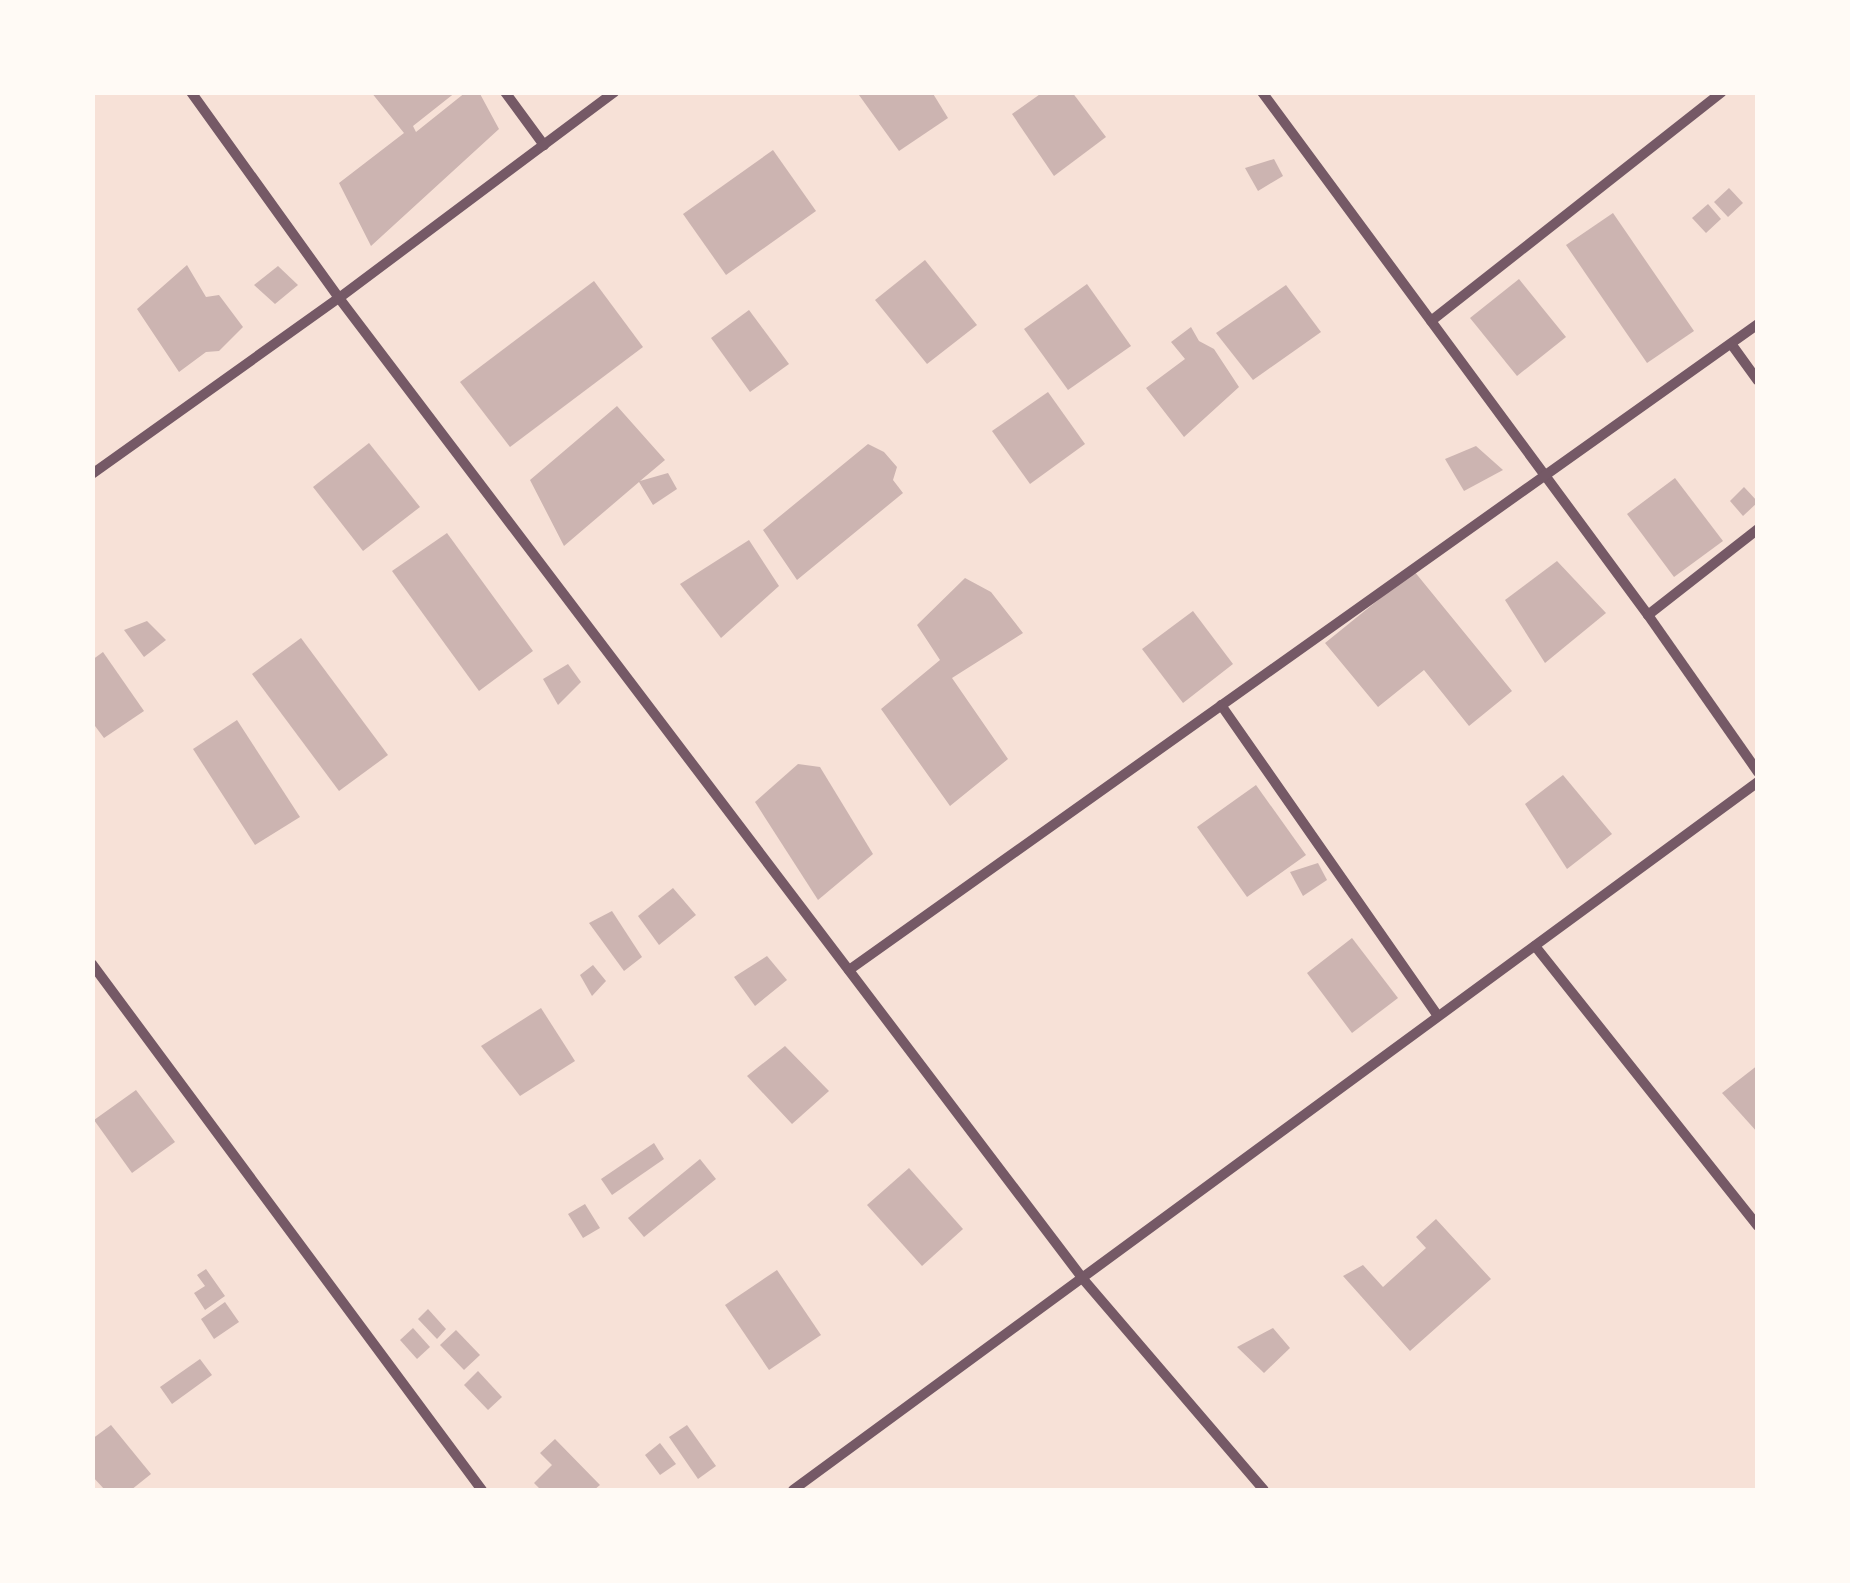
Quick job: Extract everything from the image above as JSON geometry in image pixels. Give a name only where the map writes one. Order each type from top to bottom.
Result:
[{"type":"street","points":[[191,92],[339,298],[1083,1279],[1264,1490]]},
{"type":"street","points":[[506,92],[544,145]]},
{"type":"street","points":[[92,474],[339,298],[614,92]]},
{"type":"street","points":[[1262,92],[1648,616],[1758,772]]},
{"type":"street","points":[[1431,320],[1722,92]]},
{"type":"street","points":[[849,970],[1758,324]]},
{"type":"street","points":[[1732,344],[1758,382]]},
{"type":"street","points":[[1648,616],[1758,530]]},
{"type":"street","points":[[1221,706],[1438,1016]]},
{"type":"street","points":[[793,1490],[1758,782]]},
{"type":"street","points":[[1535,946],[1758,1226]]},
{"type":"street","points":[[92,964],[482,1490]]},
{"type":"building","points":[[371,92],[456,92],[413,126],[416,132],[466,92],[479,92],[499,129],[371,246],[339,183],[404,133]]},
{"type":"building","points":[[932,92],[948,118],[899,151],[859,95]]},
{"type":"building","points":[[1043,92],[1072,92],[1106,137],[1054,176],[1012,114]]},
{"type":"building","points":[[773,150],[816,211],[726,275],[683,214]]},
{"type":"building","points":[[1274,159],[1283,176],[1258,191],[1245,168]]},
{"type":"building","points":[[1729,188],[1743,203],[1728,217],[1714,202]]},
{"type":"building","points":[[1708,204],[1721,219],[1706,233],[1692,218]]},
{"type":"building","points":[[1613,213],[1694,331],[1647,363],[1566,245]]},
{"type":"building","points":[[925,260],[977,325],[927,364],[875,300]]},
{"type":"building","points":[[187,265],[206,297],[219,295],[243,327],[219,351],[206,352],[179,372],[137,309]]},
{"type":"building","points":[[278,266],[298,285],[275,304],[254,285]]},
{"type":"building","points":[[1519,279],[1566,337],[1517,376],[1470,318]]},
{"type":"building","points":[[594,281],[643,347],[510,447],[460,382]]},
{"type":"building","points":[[1087,284],[1131,346],[1068,390],[1024,329]]},
{"type":"building","points":[[1286,285],[1321,332],[1253,380],[1216,333]]},
{"type":"building","points":[[749,310],[789,364],[750,392],[711,338]]},
{"type":"building","points":[[1191,327],[1199,341],[1214,349],[1239,387],[1184,437],[1146,388],[1185,359],[1171,342]]},
{"type":"building","points":[[1048,392],[1085,444],[1030,484],[992,431]]},
{"type":"building","points":[[617,406],[665,460],[640,481],[668,473],[677,489],[653,505],[639,482],[564,546],[530,480]]},
{"type":"building","points":[[369,443],[420,507],[363,551],[313,487]]},
{"type":"building","points":[[868,444],[884,452],[897,467],[893,480],[903,493],[797,580],[763,530]]},
{"type":"building","points":[[1476,446],[1503,470],[1464,491],[1445,459]]},
{"type":"building","points":[[1675,478],[1723,541],[1674,577],[1627,514]]},
{"type":"building","points":[[1744,487],[1758,502],[1743,516],[1730,501]]},
{"type":"building","points":[[447,533],[533,651],[479,691],[392,571]]},
{"type":"building","points":[[749,540],[779,586],[721,638],[680,584]]},
{"type":"building","points":[[1557,561],[1606,613],[1545,663],[1505,600]]},
{"type":"building","points":[[1414,571],[1512,691],[1469,726],[1424,670],[1378,707],[1325,643]]},
{"type":"building","points":[[965,578],[991,592],[1023,633],[952,678],[1008,759],[950,806],[881,709],[940,660],[917,625]]},
{"type":"building","points":[[1193,611],[1233,664],[1183,703],[1142,649]]},
{"type":"building","points":[[147,621],[166,640],[144,657],[124,630]]},
{"type":"building","points":[[301,638],[388,755],[339,791],[252,674]]},
{"type":"building","points":[[103,652],[144,711],[104,738],[92,722],[92,660]]},
{"type":"building","points":[[568,664],[581,682],[558,705],[543,679]]},
{"type":"building","points":[[237,720],[300,817],[255,845],[193,749]]},
{"type":"building","points":[[798,764],[820,767],[873,854],[818,900],[755,802]]},
{"type":"building","points":[[1563,775],[1612,834],[1567,869],[1525,804]]},
{"type":"building","points":[[1256,785],[1306,855],[1247,897],[1197,827]]},
{"type":"building","points":[[1318,863],[1327,880],[1303,896],[1290,872]]},
{"type":"building","points":[[673,888],[696,915],[659,945],[638,916]]},
{"type":"building","points":[[612,911],[642,957],[624,971],[589,923]]},
{"type":"building","points":[[1352,938],[1398,998],[1352,1033],[1307,973]]},
{"type":"building","points":[[767,956],[787,980],[755,1006],[734,977]]},
{"type":"building","points":[[593,965],[606,981],[592,996],[580,975]]},
{"type":"building","points":[[541,1008],[575,1061],[520,1096],[481,1046]]},
{"type":"building","points":[[785,1046],[829,1091],[792,1124],[747,1076]]},
{"type":"building","points":[[1758,1065],[1758,1133],[1722,1093]]},
{"type":"building","points":[[136,1090],[175,1142],[132,1173],[94,1120]]},
{"type":"building","points":[[654,1143],[664,1159],[612,1195],[601,1179]]},
{"type":"building","points":[[700,1159],[716,1179],[644,1237],[628,1218]]},
{"type":"building","points":[[909,1168],[963,1229],[922,1266],[867,1205]]},
{"type":"building","points":[[585,1204],[600,1228],[583,1238],[568,1214]]},
{"type":"building","points":[[1436,1219],[1491,1279],[1410,1351],[1343,1276],[1363,1265],[1383,1287],[1426,1248],[1416,1237]]},
{"type":"building","points":[[206,1269],[225,1296],[205,1310],[194,1293],[205,1286],[197,1275]]},
{"type":"building","points":[[777,1270],[821,1335],[769,1370],[725,1305]]},
{"type":"building","points":[[225,1302],[239,1322],[214,1339],[201,1319]]},
{"type":"building","points":[[428,1309],[446,1329],[437,1339],[418,1319]]},
{"type":"building","points":[[413,1328],[430,1347],[417,1359],[400,1340]]},
{"type":"building","points":[[1273,1328],[1290,1348],[1264,1373],[1237,1347]]},
{"type":"building","points":[[456,1330],[480,1355],[464,1370],[440,1345]]},
{"type":"building","points":[[200,1359],[212,1375],[172,1404],[160,1387]]},
{"type":"building","points":[[478,1371],[502,1397],[488,1410],[464,1385]]},
{"type":"building","points":[[111,1425],[151,1474],[131,1490],[105,1490],[92,1476],[92,1439]]},
{"type":"building","points":[[687,1425],[716,1466],[698,1479],[669,1437]]},
{"type":"building","points":[[555,1439],[600,1485],[594,1490],[541,1490],[534,1483],[552,1465],[540,1453]]},
{"type":"building","points":[[660,1443],[676,1464],[660,1475],[645,1455]]}]
